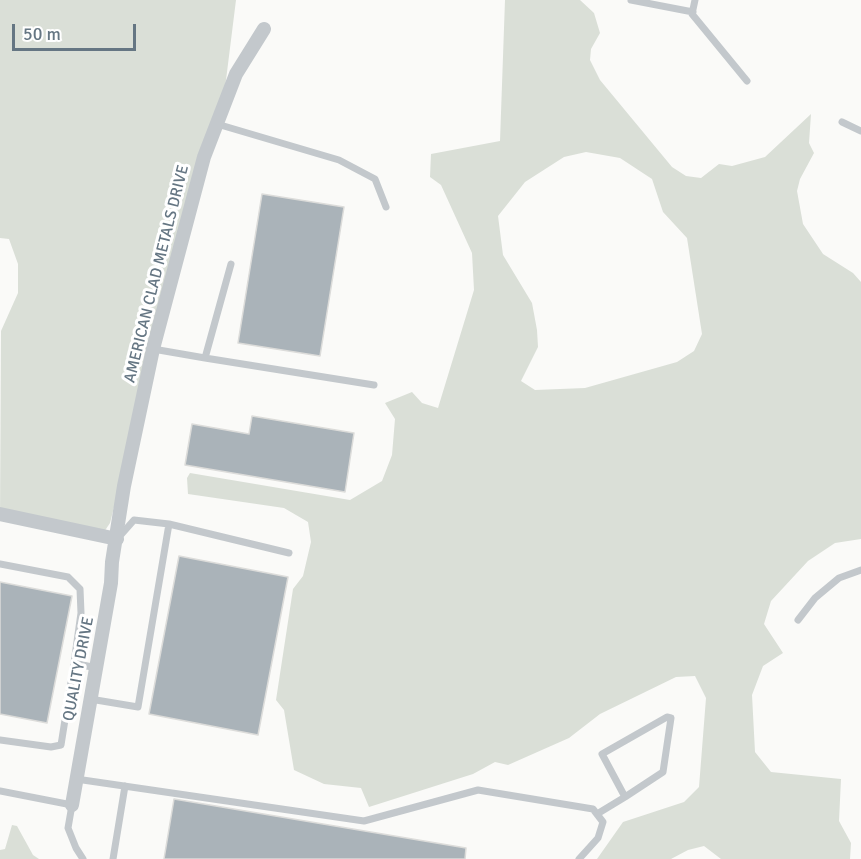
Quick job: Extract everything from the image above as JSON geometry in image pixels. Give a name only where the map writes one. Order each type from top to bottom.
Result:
[{"type":"street","name":"AMERICAN CLAD METALS DRIVE","points":[[117,539],[124,486],[153,349],[204,157],[236,74],[264,29]]},
{"type":"street","points":[[0,514],[117,539]]},
{"type":"street","name":"QUALITY DRIVE","points":[[72,805],[117,539]]},
{"type":"lane","points":[[631,0],[693,12],[747,81]]},
{"type":"lane","points":[[693,12],[695,0]]},
{"type":"lane","points":[[842,122],[861,131]]},
{"type":"lane","points":[[217,124],[339,160],[375,179],[386,207]]},
{"type":"lane","points":[[205,358],[231,264]]},
{"type":"lane","points":[[153,349],[374,385]]},
{"type":"lane","points":[[117,539],[134,520],[169,524],[289,553]]},
{"type":"lane","points":[[90,699],[138,707],[169,524]]},
{"type":"lane","points":[[0,564],[68,577],[80,589],[81,613],[61,745],[51,747],[0,740]]},
{"type":"lane","points":[[798,620],[815,598],[839,578],[861,570]]},
{"type":"lane","points":[[75,663],[96,668]]},
{"type":"lane","points":[[597,814],[625,797],[663,772],[671,718],[667,717],[603,754],[625,797]]},
{"type":"lane","points":[[76,779],[364,821],[478,790],[593,809],[603,822],[598,838],[579,859]]},
{"type":"lane","points":[[113,859],[125,786]]},
{"type":"lane","points":[[0,791],[72,805],[68,828],[83,859]]},
{"type":"shaded area","points":[[0,0],[236,0],[224,96],[202,160],[110,523],[102,535],[0,518],[1,331],[18,293],[18,264],[9,239],[0,238]]},
{"type":"shaded area","points":[[505,0],[580,0],[594,13],[600,33],[591,49],[590,60],[600,80],[672,167],[686,176],[701,178],[719,164],[732,166],[765,157],[811,114],[809,143],[814,153],[800,179],[797,191],[803,224],[823,254],[853,273],[861,282],[861,539],[835,543],[808,561],[771,601],[764,624],[783,653],[763,666],[752,695],[755,752],[771,772],[841,779],[839,821],[851,843],[850,859],[721,859],[704,846],[688,850],[671,859],[597,859],[623,822],[684,802],[699,787],[706,698],[695,676],[676,677],[600,714],[569,738],[508,765],[495,762],[473,774],[369,807],[361,788],[324,784],[294,770],[284,710],[276,700],[293,589],[303,576],[311,542],[308,522],[284,508],[188,494],[187,478],[190,473],[350,500],[382,481],[392,455],[395,419],[385,403],[412,392],[422,403],[438,408],[474,290],[472,253],[441,185],[430,177],[431,154],[500,141]],"holes":[[[586,152],[620,158],[652,179],[663,212],[687,238],[702,334],[694,351],[677,362],[585,388],[535,390],[521,381],[538,347],[532,303],[503,255],[498,216],[525,182],[564,157]]]},
{"type":"shaded area","points":[[12,825],[17,826],[33,855],[39,859],[0,859],[0,850],[5,849]]},
{"type":"building","points":[[262,194],[344,207],[320,356],[238,343]]},
{"type":"building","points":[[252,416],[354,433],[345,492],[185,465],[192,424],[249,434]]},
{"type":"building","points":[[179,556],[288,577],[258,735],[149,714]]},
{"type":"building","points":[[0,582],[72,596],[47,723],[0,714]]},
{"type":"building","points":[[174,799],[466,848],[465,859],[164,859]]}]
